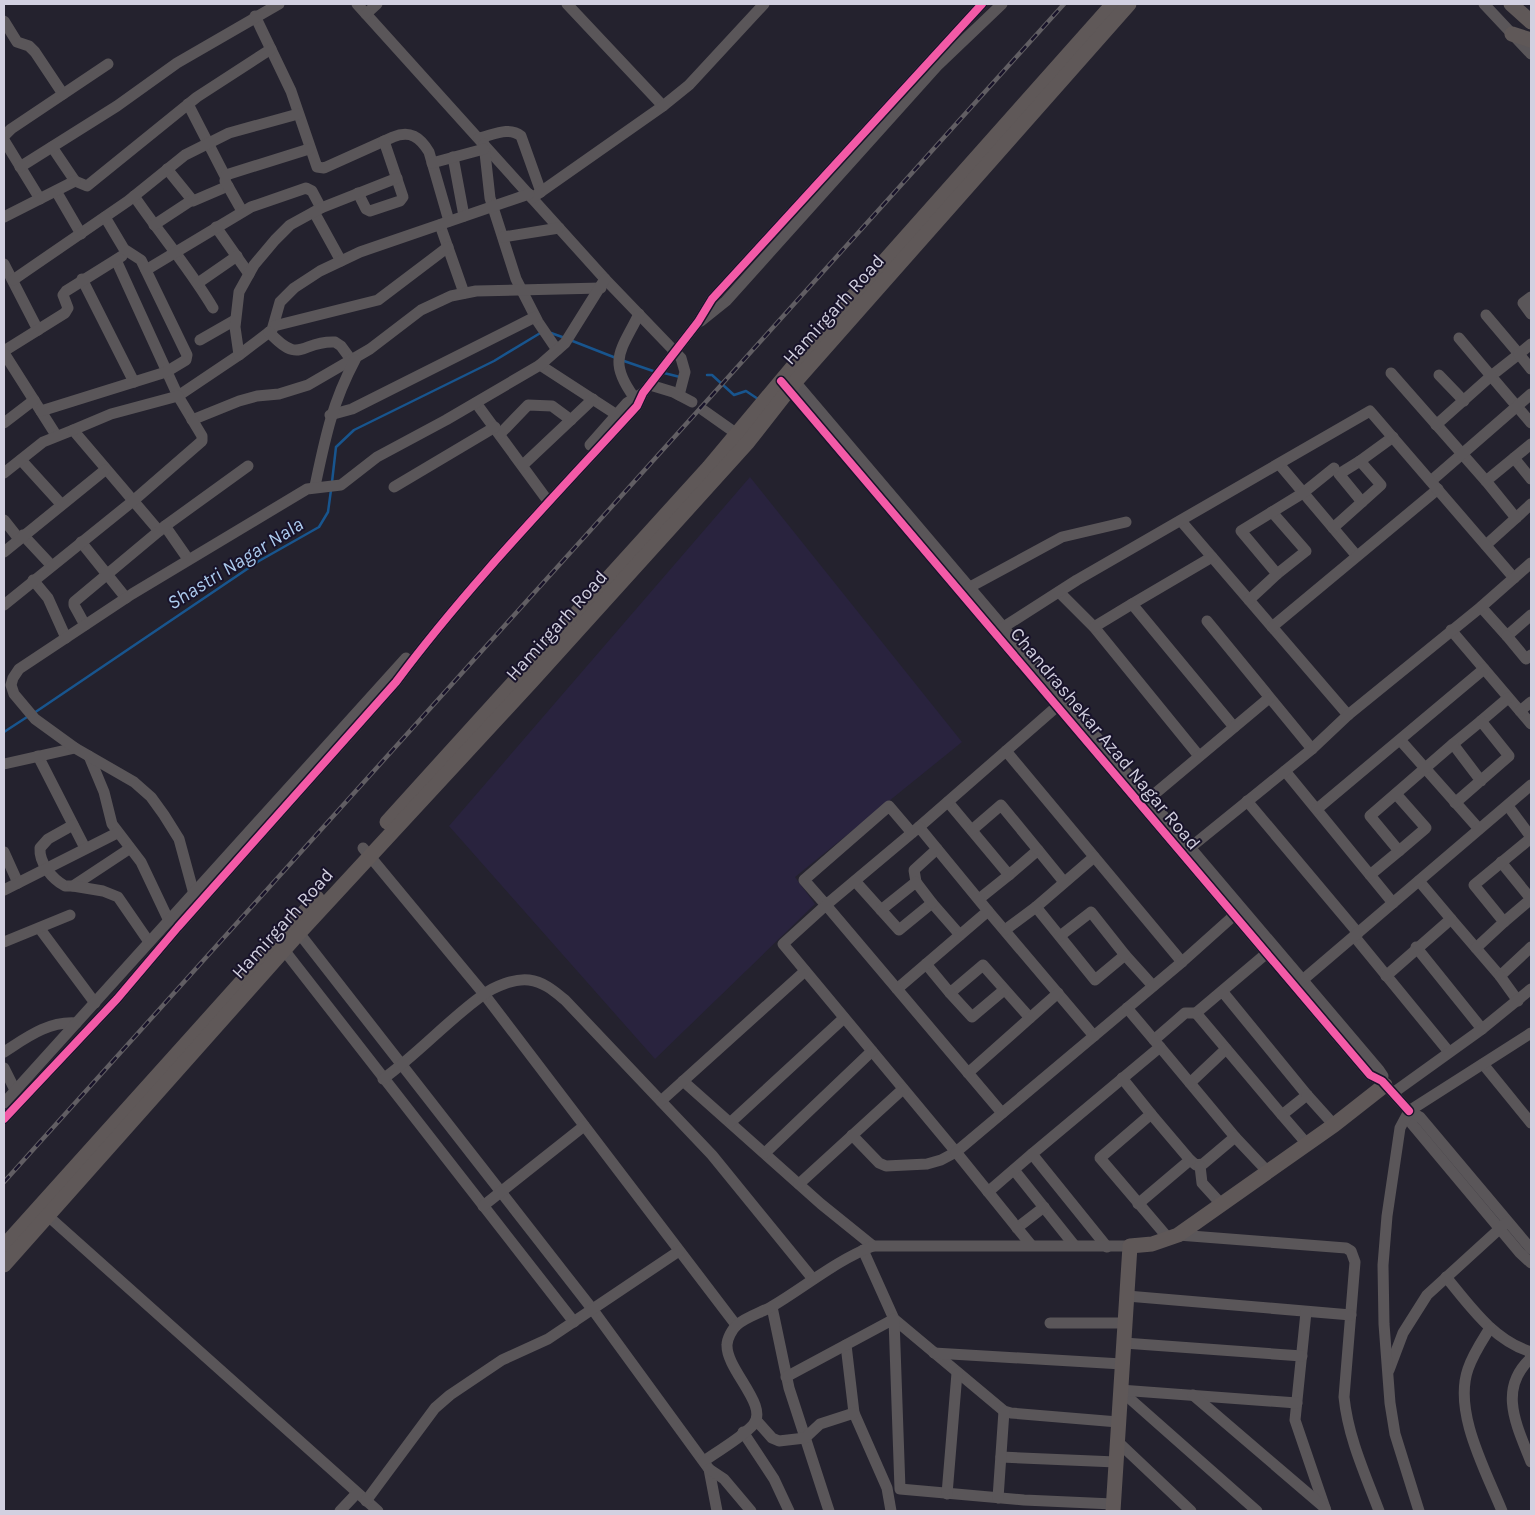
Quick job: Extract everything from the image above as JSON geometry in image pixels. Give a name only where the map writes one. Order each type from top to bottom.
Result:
[{"type":"main road","name":"Hamirgarh Road","points":[[4,1246],[275,943],[532,681],[748,442],[788,381],[1113,4]]},
{"type":"main road","name":"Hamirgarh Road","points":[[4,1265],[299,933],[366,852],[737,434],[788,381],[1130,4]]},
{"type":"main road","points":[[1511,4],[1529,11]]},
{"type":"main road","points":[[1512,34],[1531,40]]},
{"type":"main road","points":[[1113,1508],[1130,1246],[1152,1244],[1173,1237],[1222,1205],[1387,1086]]},
{"type":"street","points":[[20,167],[117,106],[178,62],[255,16],[279,4]]},
{"type":"street","points":[[357,4],[482,144],[534,195],[603,284],[639,314],[672,355],[681,358],[685,372],[679,395]]},
{"type":"street","points":[[366,14],[377,4]]},
{"type":"street","points":[[566,4],[664,106]]},
{"type":"street","points":[[354,360],[338,343],[330,342],[292,351],[282,346],[272,329],[277,308],[283,298],[320,271],[360,252],[492,206],[534,195],[664,106],[689,85],[764,4]]},
{"type":"street","points":[[4,1103],[435,626],[617,414],[646,388],[698,322],[712,299],[728,280],[982,4]]},
{"type":"street","points":[[698,322],[726,301],[937,66],[1002,4]]},
{"type":"street","points":[[1484,4],[1531,54]]},
{"type":"street","points":[[255,16],[291,91],[315,165],[321,168],[402,133],[416,137],[423,143],[432,163],[448,247],[464,293]]},
{"type":"street","points":[[4,20],[17,42],[29,46],[35,52],[63,94]]},
{"type":"street","points":[[52,147],[75,181],[87,186],[188,104],[271,49]]},
{"type":"street","points":[[40,199],[4,138],[11,129],[108,64]]},
{"type":"street","points":[[188,104],[209,141],[226,181],[242,211]]},
{"type":"street","points":[[13,280],[105,217],[186,155],[209,141],[229,133],[298,114]]},
{"type":"street","points":[[432,163],[453,157],[505,131],[515,132],[521,136],[534,195]]},
{"type":"street","points":[[358,193],[366,208],[370,211],[400,201],[404,194],[384,141]]},
{"type":"street","points":[[482,144],[492,206],[522,291],[546,336],[561,347]]},
{"type":"street","points":[[154,225],[192,200],[195,201],[226,181],[228,173],[309,149]]},
{"type":"street","points":[[453,157],[464,216]]},
{"type":"street","points":[[167,169],[192,200]]},
{"type":"street","points":[[239,355],[235,320],[239,292],[249,274],[275,240],[290,225],[317,210],[397,178]]},
{"type":"street","points":[[4,217],[75,181]]},
{"type":"street","points":[[146,270],[242,211],[306,188],[312,191],[317,210],[341,261]]},
{"type":"street","points":[[56,191],[81,234]]},
{"type":"street","points":[[134,196],[173,253],[198,283],[213,308]]},
{"type":"street","points":[[41,411],[166,372],[181,365],[187,357],[138,256],[128,253],[105,217]]},
{"type":"street","points":[[216,227],[249,274]]},
{"type":"street","points":[[503,237],[559,228]]},
{"type":"street","points":[[4,473],[43,442],[56,435],[111,414],[178,396],[239,355],[272,329],[378,300],[448,247]]},
{"type":"street","points":[[56,435],[4,352],[65,313],[68,304],[64,293],[82,279],[128,253]]},
{"type":"street","points":[[198,283],[236,256]]},
{"type":"street","points":[[4,605],[51,565],[133,501],[202,442],[202,436],[166,372],[116,260]]},
{"type":"street","points":[[4,264],[38,330]]},
{"type":"street","points":[[82,279],[134,382]]},
{"type":"street","points":[[192,420],[239,401],[296,389],[354,360],[421,310],[436,302],[464,293],[522,291],[603,284]]},
{"type":"street","points":[[197,905],[178,839],[151,798],[134,782],[74,748],[35,719],[7,688],[13,678],[19,669],[188,559],[307,489],[341,485],[377,457],[540,365],[561,347],[578,326],[603,284]]},
{"type":"street","points":[[1531,297],[1522,303],[1531,314]]},
{"type":"street","points":[[639,314],[617,362],[621,380],[679,395],[692,402]]},
{"type":"street","points":[[1486,315],[1531,369]]},
{"type":"street","points":[[330,415],[352,409],[537,319]]},
{"type":"street","points":[[200,340],[235,320]]},
{"type":"street","points":[[1458,338],[1531,423]]},
{"type":"street","points":[[1436,426],[1491,376],[1531,344]]},
{"type":"street","points":[[324,486],[330,415],[354,360]]},
{"type":"street","points":[[540,365],[617,414]]},
{"type":"street","points":[[1390,373],[1486,481],[1516,518]]},
{"type":"street","points":[[1439,375],[1464,401]]},
{"type":"street","name":"Chandrashekar Azad Nagar Road","points":[[788,381],[970,587],[1000,629]]},
{"type":"street","name":"Chandrashekar Azad Nagar Road","points":[[788,381],[1299,983],[1370,1075],[1387,1086],[1409,1111],[1412,1124],[1504,1226]]},
{"type":"street","points":[[4,1118],[117,999],[197,905],[396,682],[421,649],[545,505],[637,406],[646,388]]},
{"type":"street","points":[[1272,627],[1356,556],[1434,485],[1461,454],[1531,394]]},
{"type":"street","points":[[523,465],[593,399]]},
{"type":"street","points":[[4,423],[34,400]]},
{"type":"street","points":[[476,402],[545,496]]},
{"type":"street","points":[[394,487],[498,430],[528,404],[552,406],[571,420]]},
{"type":"street","points":[[703,410],[737,434]]},
{"type":"street","points":[[1000,629],[1059,592],[1370,411],[1514,578]]},
{"type":"street","points":[[73,430],[105,470],[133,501],[162,528],[188,559]]},
{"type":"street","points":[[1362,502],[1339,474],[1393,437]]},
{"type":"street","points":[[1486,481],[1531,444]]},
{"type":"street","points":[[1514,458],[1531,479]]},
{"type":"street","points":[[21,460],[61,504]]},
{"type":"street","points":[[1333,528],[1381,485],[1360,461]]},
{"type":"street","points":[[1279,464],[1356,556]]},
{"type":"street","points":[[85,625],[74,603],[162,528],[248,466]]},
{"type":"street","points":[[1277,574],[1241,531],[1303,493],[1334,468]]},
{"type":"street","points":[[4,552],[105,470]]},
{"type":"street","points":[[1486,545],[1531,504]]},
{"type":"street","points":[[1248,600],[1306,551],[1272,512]]},
{"type":"street","points":[[4,520],[51,565]]},
{"type":"street","points":[[1181,521],[1348,715]]},
{"type":"street","points":[[970,587],[1062,537],[1126,522]]},
{"type":"street","points":[[81,542],[126,598]]},
{"type":"street","points":[[1094,628],[1212,557]]},
{"type":"street","points":[[1187,850],[1312,749],[1348,715],[1450,630],[1481,607],[1531,563]]},
{"type":"street","points":[[33,580],[48,598],[66,638]]},
{"type":"street","points":[[1059,592],[1094,628],[1199,756]]},
{"type":"street","points":[[1132,604],[1234,727]]},
{"type":"street","points":[[1481,607],[1530,659]]},
{"type":"street","points":[[1507,636],[1531,615]]},
{"type":"street","points":[[1208,621],[1312,749]]},
{"type":"street","points":[[1450,630],[1531,724]]},
{"type":"street","points":[[1317,809],[1484,669]]},
{"type":"street","points":[[1145,802],[1269,698]]},
{"type":"street","points":[[1399,851],[1370,816],[1508,698]]},
{"type":"street","points":[[1031,1245],[783,944],[1062,702]]},
{"type":"street","points":[[1520,711],[1531,702]]},
{"type":"street","points":[[1455,803],[1509,756],[1481,721]]},
{"type":"street","points":[[1401,740],[1480,829]]},
{"type":"street","points":[[1453,744],[1481,781]]},
{"type":"street","points":[[4,764],[74,748]]},
{"type":"street","points":[[1006,751],[1182,962]]},
{"type":"street","points":[[38,756],[85,848]]},
{"type":"street","points":[[89,756],[117,833],[141,862],[169,921]]},
{"type":"street","points":[[1285,770],[1393,903]]},
{"type":"street","points":[[1299,983],[1531,786]]},
{"type":"street","points":[[1370,875],[1426,828],[1396,794]]},
{"type":"street","points":[[1247,801],[1449,1052]]},
{"type":"street","points":[[948,802],[1009,875]]},
{"type":"street","points":[[972,830],[1001,805],[1064,882]]},
{"type":"street","points":[[1002,1113],[804,880],[889,806],[937,848],[1094,1036]]},
{"type":"street","points":[[1504,922],[1474,885],[1531,837],[1508,806]]},
{"type":"street","points":[[73,826],[48,839],[41,846],[40,854],[46,868],[61,884],[68,887],[73,886],[103,891],[118,897],[149,942]]},
{"type":"street","points":[[4,890],[117,833]]},
{"type":"street","points":[[73,886],[129,848]]},
{"type":"street","points":[[937,848],[914,870],[916,882],[960,935]]},
{"type":"street","points":[[979,899],[1038,850]]},
{"type":"street","points":[[366,852],[484,994],[736,1325]]},
{"type":"street","points":[[4,853],[18,883]]},
{"type":"street","points":[[1005,930],[1036,907],[1094,857]]},
{"type":"street","points":[[1476,948],[1531,898],[1502,862]]},
{"type":"street","points":[[855,881],[899,930],[932,903]]},
{"type":"street","points":[[1418,881],[1500,976],[1518,1001]]},
{"type":"street","points":[[881,910],[916,882]]},
{"type":"street","points":[[1036,907],[1095,980],[1126,955]]},
{"type":"street","points":[[898,989],[988,911]]},
{"type":"street","points":[[852,1135],[879,1163],[886,1166],[927,1164],[942,1160],[956,1152],[1182,962],[1238,911]]},
{"type":"street","name":"Chandrashekar Azad Nagar Road","points":[[1238,911],[1267,953],[1299,983]]},
{"type":"street","points":[[1060,936],[1091,912],[1153,986]]},
{"type":"street","points":[[4,942],[40,929],[70,915]]},
{"type":"street","points":[[1386,976],[1416,947],[1451,919]]},
{"type":"street","points":[[40,929],[95,1003]]},
{"type":"street","points":[[299,933],[593,1310],[707,1465],[724,1479],[751,1511]]},
{"type":"street","points":[[1416,947],[1482,1029]]},
{"type":"street","points":[[1500,976],[1531,948]]},
{"type":"street","points":[[284,950],[574,1322]]},
{"type":"street","points":[[988,1192],[1122,1078],[1185,1014],[1196,1013],[1267,953]]},
{"type":"street","points":[[926,964],[972,1017],[1004,990]]},
{"type":"street","points":[[950,993],[983,965],[1030,1018]]},
{"type":"street","points":[[661,1101],[805,971]]},
{"type":"street","points":[[384,1079],[484,994],[521,980],[538,982],[551,988],[712,1156],[813,1279]]},
{"type":"street","points":[[1387,1086],[1449,1052],[1482,1029],[1531,990]]},
{"type":"street","points":[[1222,991],[1334,1125]]},
{"type":"street","points":[[968,1073],[1058,993]]},
{"type":"street","points":[[1128,1008],[1235,1137],[1268,1172]]},
{"type":"street","points":[[1196,1013],[1307,1144]]},
{"type":"street","points":[[731,1122],[844,1018]]},
{"type":"street","points":[[4,1052],[38,1031],[53,1025],[76,1023]]},
{"type":"street","points":[[1419,1511],[1395,1434],[1387,1376],[1383,1265],[1387,1216],[1400,1128],[1409,1111],[1531,1034]]},
{"type":"street","points":[[1190,1083],[1226,1049]]},
{"type":"street","points":[[765,1152],[872,1051]]},
{"type":"street","points":[[1483,1064],[1529,1116]]},
{"type":"street","points":[[4,1068],[16,1090]]},
{"type":"street","points":[[1122,1078],[1195,1163],[1202,1183],[1222,1205]]},
{"type":"street","points":[[683,1081],[765,1152],[868,1248],[894,1318],[900,1489]]},
{"type":"street","points":[[799,1184],[903,1089]]},
{"type":"street","points":[[1282,1115],[1307,1095]]},
{"type":"street","points":[[1152,1114],[1100,1158],[1138,1204],[1173,1237],[1346,1248],[1351,1251],[1355,1262],[1344,1397],[1353,1440],[1379,1511]]},
{"type":"street","points":[[483,1206],[584,1126]]},
{"type":"street","points":[[1138,1204],[1235,1137]]},
{"type":"street","points":[[1032,1154],[1107,1247]]},
{"type":"street","points":[[1014,1170],[1074,1245]]},
{"type":"street","points":[[1017,1228],[1044,1208]]},
{"type":"street","points":[[48,1216],[378,1511]]},
{"type":"street","points":[[1387,1376],[1395,1352],[1413,1315],[1427,1295],[1504,1226]]},
{"type":"street","points":[[1504,1226],[1531,1249]]},
{"type":"street","points":[[1504,1226],[1531,1263]]},
{"type":"street","points":[[854,1413],[820,1424],[805,1438],[775,1441],[756,1420],[756,1406],[734,1371],[728,1357],[727,1345],[736,1325],[772,1307],[813,1279],[868,1248],[1031,1245],[1130,1246]]},
{"type":"street","points":[[366,1501],[435,1408],[502,1360],[548,1339],[679,1250]]},
{"type":"street","points":[[1446,1277],[1490,1328],[1510,1342],[1531,1352]]},
{"type":"street","points":[[1127,1296],[1351,1315]]},
{"type":"street","points":[[772,1307],[786,1377],[829,1511]]},
{"type":"street","points":[[1306,1312],[1296,1402],[1296,1431],[1326,1510]]},
{"type":"street","points":[[786,1377],[894,1318]]},
{"type":"street","points":[[894,1318],[1004,1411],[1011,1414],[1118,1422]]},
{"type":"street","points":[[1050,1323],[1125,1323]]},
{"type":"street","points":[[1490,1328],[1468,1370],[1465,1406],[1470,1429],[1502,1511]]},
{"type":"street","points":[[1124,1343],[1302,1356]]},
{"type":"street","points":[[846,1345],[854,1413],[887,1488],[891,1511]]},
{"type":"street","points":[[934,1353],[1122,1364]]},
{"type":"street","points":[[1531,1358],[1516,1376],[1512,1396],[1518,1430],[1531,1462]]},
{"type":"street","points":[[947,1494],[957,1373]]},
{"type":"street","points":[[1120,1390],[1296,1402]]},
{"type":"street","points":[[1120,1390],[1257,1511]]},
{"type":"street","points":[[1193,1395],[1326,1510]]},
{"type":"street","points":[[998,1498],[1004,1411]]},
{"type":"street","points":[[707,1465],[756,1420]]},
{"type":"street","points":[[743,1432],[774,1479],[789,1511]]},
{"type":"street","points":[[1117,1441],[1191,1511]]},
{"type":"street","points":[[1001,1457],[1116,1462]]},
{"type":"street","points":[[707,1465],[717,1511]]},
{"type":"street","points":[[887,1488],[998,1498],[1024,1506],[1113,1508]]},
{"type":"street","points":[[340,1511],[357,1493]]},
{"type":"shaded area","points":[[750,477],[962,742],[795,877],[815,904],[655,1059],[449,826]]},
{"type":"waterway","name":"Shastri Nagar Nala","points":[[332,482],[336,447],[354,430],[494,361],[542,332]]},
{"type":"waterway","name":"Shastri Nagar Nala","points":[[551,333],[565,338]]},
{"type":"waterway","name":"Shastri Nagar Nala","points":[[570,340],[616,358]]},
{"type":"waterway","name":"Shastri Nagar Nala","points":[[624,361],[656,372]]},
{"type":"waterway","name":"Shastri Nagar Nala","points":[[664,373],[680,377]]},
{"type":"waterway","name":"Shastri Nagar Nala","points":[[707,375],[712,375],[734,395],[746,391],[758,399]]},
{"type":"waterway","name":"Shastri Nagar Nala","points":[[34,713],[259,561],[319,527],[328,512],[331,490]]},
{"type":"waterway","name":"Shastri Nagar Nala","points":[[4,732],[27,717]]},
{"type":"railway","points":[[4,1182],[1064,4]]},
{"type":"cycle path","points":[[4,1119],[117,999],[178,927],[396,682],[483,575],[637,406],[643,393],[698,322],[712,299],[982,4]]},
{"type":"cycle path","points":[[781,381],[1370,1075],[1382,1081],[1409,1111]]}]
